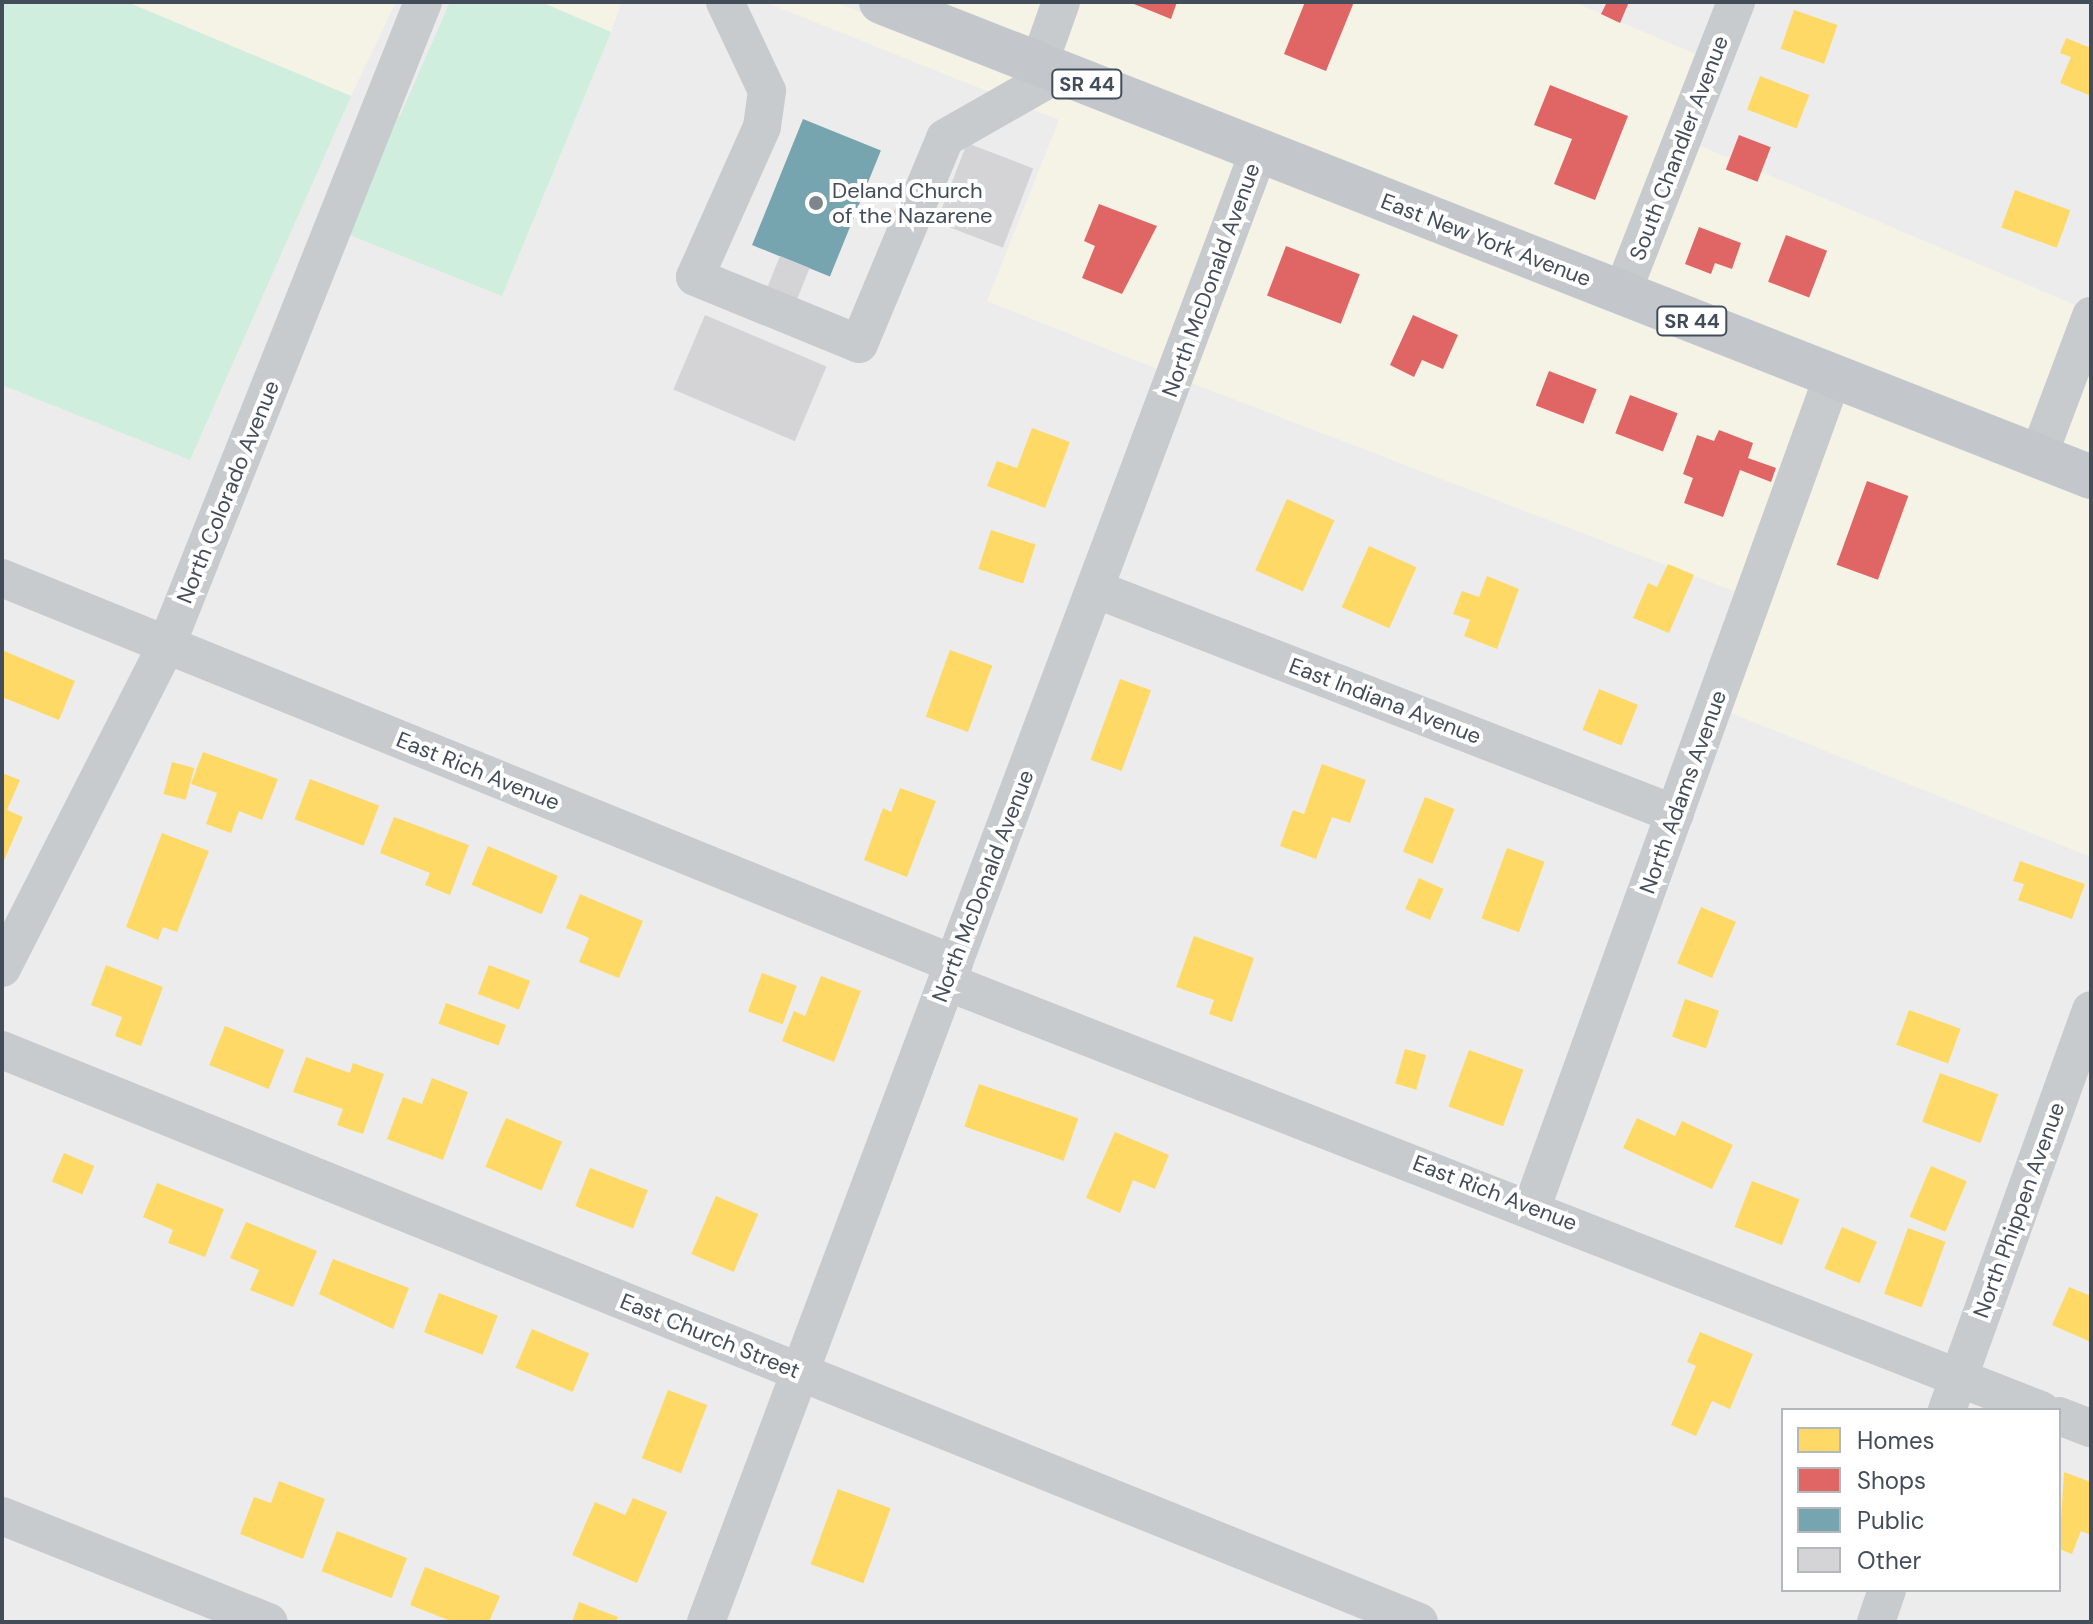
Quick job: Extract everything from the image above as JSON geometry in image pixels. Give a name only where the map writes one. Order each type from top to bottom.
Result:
[{"type":"main road","name":"East New York Avenue","points":[[881,2],[2091,477]]},
{"type":"street","name":"North Colorado Avenue","points":[[2,968],[167,644],[423,2]]},
{"type":"street","points":[[725,2],[767,91],[762,127],[695,277],[859,344],[945,138],[1049,68],[1061,2]]},
{"type":"street","name":"South Chandler Avenue","points":[[1622,293],[1736,2]]},
{"type":"street","name":"North McDonald Avenue","points":[[706,1622],[1259,151]]},
{"type":"street","points":[[2038,457],[2091,316]]},
{"type":"street","name":"North Adams Avenue","points":[[1532,1207],[1833,376]]},
{"type":"street","name":"East Rich Avenue","points":[[2,578],[167,644],[950,973],[1532,1207],[1952,1395],[2029,1408]]},
{"type":"street","name":"East Indiana Avenue","points":[[1095,589],[1675,814]]},
{"type":"street","name":"North Phippen Avenue","points":[[1952,1395],[2091,1010]]},
{"type":"street","name":"East Church Street","points":[[2,1050],[1419,1622]]},
{"type":"street","points":[[2061,1417],[2091,1428]]},
{"type":"street","points":[[2,1516],[269,1622]]},
{"type":"street","points":[[1876,1622],[1886,1592]]},
{"type":"shaded area","points":[[127,2],[396,2],[351,96]]},
{"type":"shaded area","points":[[541,2],[622,2],[611,32]]},
{"type":"shaded area","points":[[765,2],[835,2],[1240,161],[1162,371],[987,301],[1059,120]]},
{"type":"shaded area","points":[[926,2],[1046,2],[1031,43]]},
{"type":"shaded area","points":[[1076,2],[1574,2],[1700,56],[1615,272],[1057,54]]},
{"type":"shaded area","points":[[1696,144],[2080,307],[2022,444],[1638,281]]},
{"type":"shaded area","points":[[1267,171],[1816,382],[1735,592],[1186,381]]},
{"type":"shaded area","points":[[2091,358],[2091,460],[2057,447]]},
{"type":"shaded area","points":[[1841,397],[2091,495],[2091,857],[1728,712]]},
{"type":"green space","points":[[2,2],[127,2],[351,96],[190,460],[2,385]]},
{"type":"green space","points":[[450,2],[541,2],[611,32],[502,296],[322,224],[378,108],[400,116]]},
{"type":"building: Homes","points":[[1794,10],[1837,25],[1824,64],[1781,49]]},
{"type":"building: Homes","points":[[2066,38],[2091,48],[2091,96],[2060,83],[2071,57],[2060,53]]},
{"type":"building: Homes","points":[[1760,76],[1809,95],[1797,129],[1747,110]]},
{"type":"building: Homes","points":[[2015,190],[2070,210],[2057,248],[2001,228]]},
{"type":"building: Homes","points":[[1032,428],[1070,442],[1045,508],[987,486],[997,461],[1017,468]]},
{"type":"building: Homes","points":[[1287,499],[1335,520],[1303,591],[1255,570]]},
{"type":"building: Homes","points":[[991,530],[1036,545],[1023,584],[978,569]]},
{"type":"building: Homes","points":[[1369,546],[1417,567],[1389,628],[1342,607]]},
{"type":"building: Homes","points":[[1668,564],[1694,575],[1669,633],[1633,618],[1648,583],[1657,587]]},
{"type":"building: Homes","points":[[1487,576],[1519,589],[1497,649],[1464,636],[1470,620],[1453,614],[1462,591],[1479,597]]},
{"type":"building: Homes","points":[[2,650],[75,681],[59,720],[2,697]]},
{"type":"building: Homes","points":[[950,650],[992,665],[968,732],[926,717]]},
{"type":"building: Homes","points":[[1120,679],[1151,690],[1122,771],[1091,760]]},
{"type":"building: Homes","points":[[1599,689],[1638,705],[1621,746],[1583,730]]},
{"type":"building: Homes","points":[[203,752],[278,779],[262,820],[239,811],[231,833],[206,824],[217,793],[191,784]]},
{"type":"building: Homes","points":[[172,762],[194,768],[186,800],[163,794]]},
{"type":"building: Homes","points":[[1322,764],[1366,780],[1350,823],[1332,817],[1316,859],[1280,846],[1293,810],[1304,814]]},
{"type":"building: Homes","points":[[2,773],[20,780],[7,810],[23,817],[2,865]]},
{"type":"building: Homes","points":[[310,779],[379,806],[364,846],[295,819]]},
{"type":"building: Homes","points":[[900,788],[936,801],[907,877],[864,860],[883,808],[891,812]]},
{"type":"building: Homes","points":[[1425,797],[1455,809],[1433,864],[1403,852]]},
{"type":"building: Homes","points":[[394,817],[469,845],[450,895],[425,885],[430,873],[380,853]]},
{"type":"building: Homes","points":[[162,833],[209,851],[177,932],[163,927],[158,940],[126,927]]},
{"type":"building: Homes","points":[[488,846],[558,876],[542,914],[472,885]]},
{"type":"building: Homes","points":[[1507,848],[1545,862],[1519,932],[1481,918]]},
{"type":"building: Homes","points":[[2020,861],[2085,884],[2072,919],[2018,900],[2024,884],[2013,881]]},
{"type":"building: Homes","points":[[1419,878],[1444,889],[1430,920],[1405,909]]},
{"type":"building: Homes","points":[[580,894],[643,921],[619,978],[579,962],[589,938],[566,928]]},
{"type":"building: Homes","points":[[1701,907],[1736,922],[1712,978],[1677,963]]},
{"type":"building: Homes","points":[[1194,936],[1254,958],[1232,1022],[1209,1014],[1214,1000],[1176,987]]},
{"type":"building: Homes","points":[[106,965],[163,987],[141,1046],[115,1036],[122,1017],[91,1005]]},
{"type":"building: Homes","points":[[489,965],[530,981],[519,1010],[478,994]]},
{"type":"building: Homes","points":[[762,973],[797,986],[783,1024],[748,1012]]},
{"type":"building: Homes","points":[[821,976],[861,991],[834,1062],[782,1041],[794,1011],[805,1016]]},
{"type":"building: Homes","points":[[1685,999],[1719,1011],[1706,1049],[1672,1037]]},
{"type":"building: Homes","points":[[446,1003],[506,1025],[499,1046],[438,1024]]},
{"type":"building: Homes","points":[[1909,1010],[1961,1029],[1948,1064],[1896,1045]]},
{"type":"building: Homes","points":[[225,1026],[284,1050],[269,1089],[209,1065]]},
{"type":"building: Homes","points":[[1405,1049],[1426,1055],[1416,1090],[1395,1084]]},
{"type":"building: Homes","points":[[1469,1050],[1524,1070],[1503,1126],[1448,1106]]},
{"type":"building: Homes","points":[[306,1057],[350,1073],[353,1063],[384,1074],[363,1134],[337,1125],[343,1109],[293,1092]]},
{"type":"building: Homes","points":[[1940,1073],[1998,1094],[1980,1143],[1922,1122]]},
{"type":"building: Homes","points":[[432,1078],[468,1092],[443,1160],[387,1139],[403,1097],[422,1104]]},
{"type":"building: Homes","points":[[979,1084],[1078,1118],[1064,1161],[964,1127]]},
{"type":"building: Homes","points":[[506,1118],[562,1142],[541,1191],[485,1167]]},
{"type":"building: Homes","points":[[1637,1118],[1675,1136],[1682,1121],[1733,1145],[1712,1189],[1623,1148]]},
{"type":"building: Homes","points":[[1115,1132],[1169,1155],[1155,1189],[1133,1180],[1120,1213],[1086,1198]]},
{"type":"building: Homes","points":[[64,1153],[94,1166],[82,1194],[52,1182]]},
{"type":"building: Homes","points":[[1931,1166],[1967,1181],[1945,1232],[1910,1217]]},
{"type":"building: Homes","points":[[590,1168],[648,1190],[633,1228],[575,1206]]},
{"type":"building: Homes","points":[[1752,1181],[1800,1199],[1782,1245],[1734,1227]]},
{"type":"building: Homes","points":[[157,1183],[224,1209],[205,1257],[168,1243],[173,1230],[143,1217]]},
{"type":"building: Homes","points":[[716,1196],[758,1214],[734,1272],[691,1254]]},
{"type":"building: Homes","points":[[246,1222],[317,1251],[293,1307],[250,1290],[259,1270],[230,1258]]},
{"type":"building: Homes","points":[[1842,1227],[1877,1242],[1859,1283],[1824,1268]]},
{"type":"building: Homes","points":[[1908,1228],[1946,1242],[1922,1307],[1884,1294]]},
{"type":"building: Homes","points":[[333,1259],[409,1288],[393,1329],[319,1294]]},
{"type":"building: Homes","points":[[2069,1287],[2091,1296],[2091,1342],[2052,1325]]},
{"type":"building: Homes","points":[[439,1293],[498,1316],[483,1355],[424,1332]]},
{"type":"building: Homes","points":[[532,1329],[589,1353],[573,1392],[516,1368]]},
{"type":"building: Homes","points":[[1700,1332],[1753,1354],[1730,1409],[1712,1401],[1696,1436],[1671,1425],[1696,1366],[1687,1362]]},
{"type":"building: Homes","points":[[668,1390],[707,1405],[681,1473],[642,1458]]},
{"type":"building: Homes","points":[[2064,1472],[2091,1482],[2091,1535],[2081,1531],[2072,1554],[2061,1550]]},
{"type":"building: Homes","points":[[279,1481],[325,1499],[303,1559],[240,1534],[254,1497],[271,1503]]},
{"type":"building: Homes","points":[[838,1489],[891,1508],[863,1583],[811,1564]]},
{"type":"building: Homes","points":[[633,1498],[667,1512],[637,1583],[572,1555],[595,1502],[625,1515]]},
{"type":"building: Homes","points":[[337,1531],[407,1558],[392,1598],[322,1571]]},
{"type":"building: Homes","points":[[425,1567],[500,1596],[489,1622],[453,1622],[410,1605]]},
{"type":"building: Homes","points":[[579,1602],[618,1617],[616,1622],[572,1622]]},
{"type":"building: Shops","points":[[1129,2],[1177,2],[1171,19]]},
{"type":"building: Shops","points":[[1305,2],[1354,2],[1326,71],[1284,54]]},
{"type":"building: Shops","points":[[1607,2],[1629,2],[1620,23],[1601,14]]},
{"type":"building: Shops","points":[[1550,85],[1628,116],[1595,200],[1554,184],[1572,139],[1534,125]]},
{"type":"building: Shops","points":[[1739,135],[1771,147],[1757,182],[1726,170]]},
{"type":"building: Shops","points":[[1099,204],[1157,226],[1122,294],[1082,278],[1095,246],[1084,241]]},
{"type":"building: Shops","points":[[1699,227],[1741,243],[1732,269],[1715,263],[1711,274],[1685,264]]},
{"type":"building: Shops","points":[[1786,235],[1827,251],[1809,297],[1768,282]]},
{"type":"building: Shops","points":[[1286,246],[1360,274],[1341,324],[1267,295]]},
{"type":"building: Shops","points":[[1413,315],[1458,335],[1443,369],[1422,360],[1414,377],[1390,365]]},
{"type":"building: Shops","points":[[1549,371],[1597,389],[1583,424],[1536,406]]},
{"type":"building: Shops","points":[[1630,395],[1678,413],[1663,452],[1615,433]]},
{"type":"building: Shops","points":[[1719,430],[1753,443],[1748,458],[1776,468],[1771,482],[1740,470],[1723,517],[1684,503],[1693,478],[1683,474],[1697,435],[1714,441]]},
{"type":"building: Shops","points":[[1867,481],[1908,496],[1878,580],[1837,565]]},
{"type":"building: Public","points":[[803,119],[881,150],[830,277],[752,245]]},
{"type":"building: Other","points":[[967,143],[1033,168],[1003,248],[937,222]]},
{"type":"building: Other","points":[[780,256],[810,268],[794,306],[765,294]]},
{"type":"building: Other","points":[[705,315],[827,367],[795,441],[673,390]]},
{"type":"place","name":"Deland Church of the Nazarene","points":[[816,203]]}]
